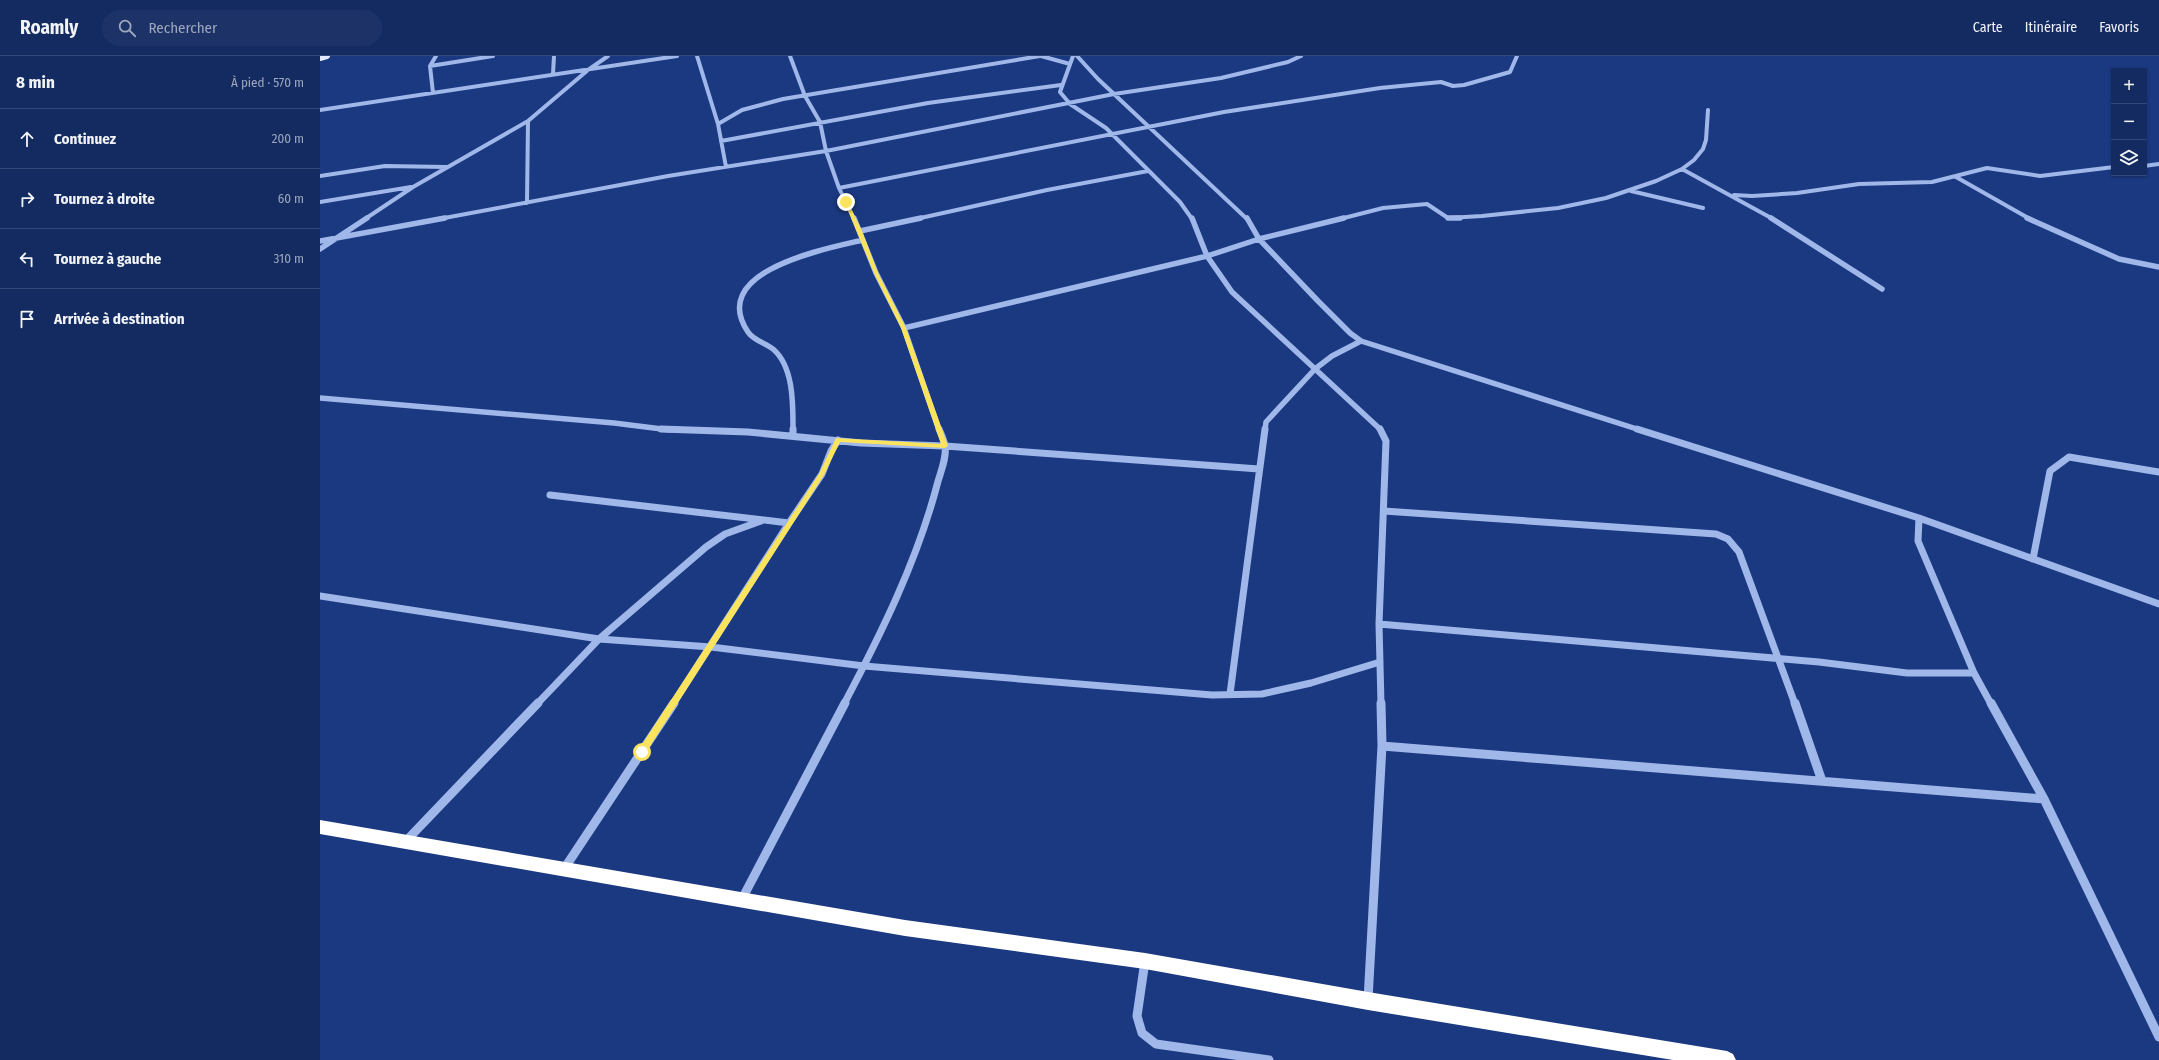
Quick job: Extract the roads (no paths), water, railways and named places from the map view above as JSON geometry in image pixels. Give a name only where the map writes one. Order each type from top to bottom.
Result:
[{"type":"highway","points":[[320,827],[904,928],[1145,961],[1368,1001],[1727,1060]]},
{"type":"street","points":[[433,93],[430,66],[436,56]]},
{"type":"street","points":[[430,66],[493,56]]},
{"type":"street","points":[[553,74],[554,56]]},
{"type":"street","points":[[320,249],[413,187],[528,121],[588,70],[608,56]]},
{"type":"street","points":[[320,110],[677,56]]},
{"type":"street","points":[[697,56],[718,124],[726,167]]},
{"type":"street","points":[[742,899],[864,666],[917,550],[928,519],[944,458],[945,446],[904,328],[876,273],[860,231],[839,188],[826,151],[820,122],[805,96],[790,56]]},
{"type":"street","points":[[718,124],[742,110],[760,104],[805,96],[1040,56],[1070,64]]},
{"type":"street","points":[[1074,56],[1061,85],[1060,92],[1070,104],[1090,116],[1112,135],[1180,202],[1194,221],[1207,256],[1232,292],[1383,432],[1386,441],[1379,624],[1382,746],[1368,1001]]},
{"type":"street","points":[[1077,56],[1114,94],[1247,218],[1259,239],[1350,333],[1361,340],[1919,518],[2159,604]]},
{"type":"street","points":[[320,241],[668,176],[826,151],[1070,104],[1114,94],[1221,78],[1288,62],[1301,56]]},
{"type":"street","points":[[839,188],[1224,112],[1380,88],[1441,82],[1453,86],[1464,85],[1510,72],[1517,56]]},
{"type":"street","points":[[721,141],[820,122],[957,99],[1061,85]]},
{"type":"street","points":[[904,328],[1207,256],[1259,239],[1383,208],[1427,204],[1448,218],[1534,213],[1583,204],[1631,191],[1682,170],[1694,159],[1703,148],[1707,136],[1708,110]]},
{"type":"street","points":[[526,202],[528,121]]},
{"type":"street","points":[[2147,166],[2159,164]]},
{"type":"street","points":[[320,176],[385,166],[447,167]]},
{"type":"street","points":[[1734,195],[1752,196],[1797,193],[1859,184],[1932,182],[1987,168],[2029,176],[2053,176],[2111,167]]},
{"type":"street","points":[[1682,170],[1734,195],[1844,263],[1882,289]]},
{"type":"street","points":[[860,231],[1047,190],[1148,171]]},
{"type":"street","points":[[1956,177],[2017,213],[2119,259],[2159,266]]},
{"type":"street","points":[[320,202],[413,187]]},
{"type":"street","points":[[1631,191],[1703,208]]},
{"type":"street","points":[[793,436],[793,396],[787,374],[778,354],[749,333],[740,316],[740,297],[749,283],[780,265],[863,240]]},
{"type":"street","points":[[1230,694],[1266,422],[1315,369],[1332,356],[1361,340]]},
{"type":"street","points":[[320,398],[599,421],[673,430],[793,436],[860,443],[945,446],[1259,469]]},
{"type":"street","points":[[564,869],[711,647],[789,523],[822,474],[838,440]]},
{"type":"street","points":[[2033,559],[2050,471],[2069,457],[2159,472]]},
{"type":"street","points":[[550,495],[741,516],[762,521],[789,523]]},
{"type":"street","points":[[1384,511],[1716,534],[1728,539],[1739,552],[1779,658],[1822,781]]},
{"type":"street","points":[[1919,518],[1918,541],[1974,672],[2044,799],[2159,1037]]},
{"type":"street","points":[[406,842],[599,640],[706,547],[725,534],[762,521]]},
{"type":"street","points":[[321,597],[599,640],[711,647],[864,666],[1212,695],[1262,694],[1310,683],[1380,662]]},
{"type":"street","points":[[1379,624],[1779,658],[1879,668],[1907,673],[1974,672]]},
{"type":"street","points":[[1382,746],[2044,799]]},
{"type":"street","points":[[1145,961],[1137,1016],[1142,1033],[1156,1044],[1269,1060]]}]
